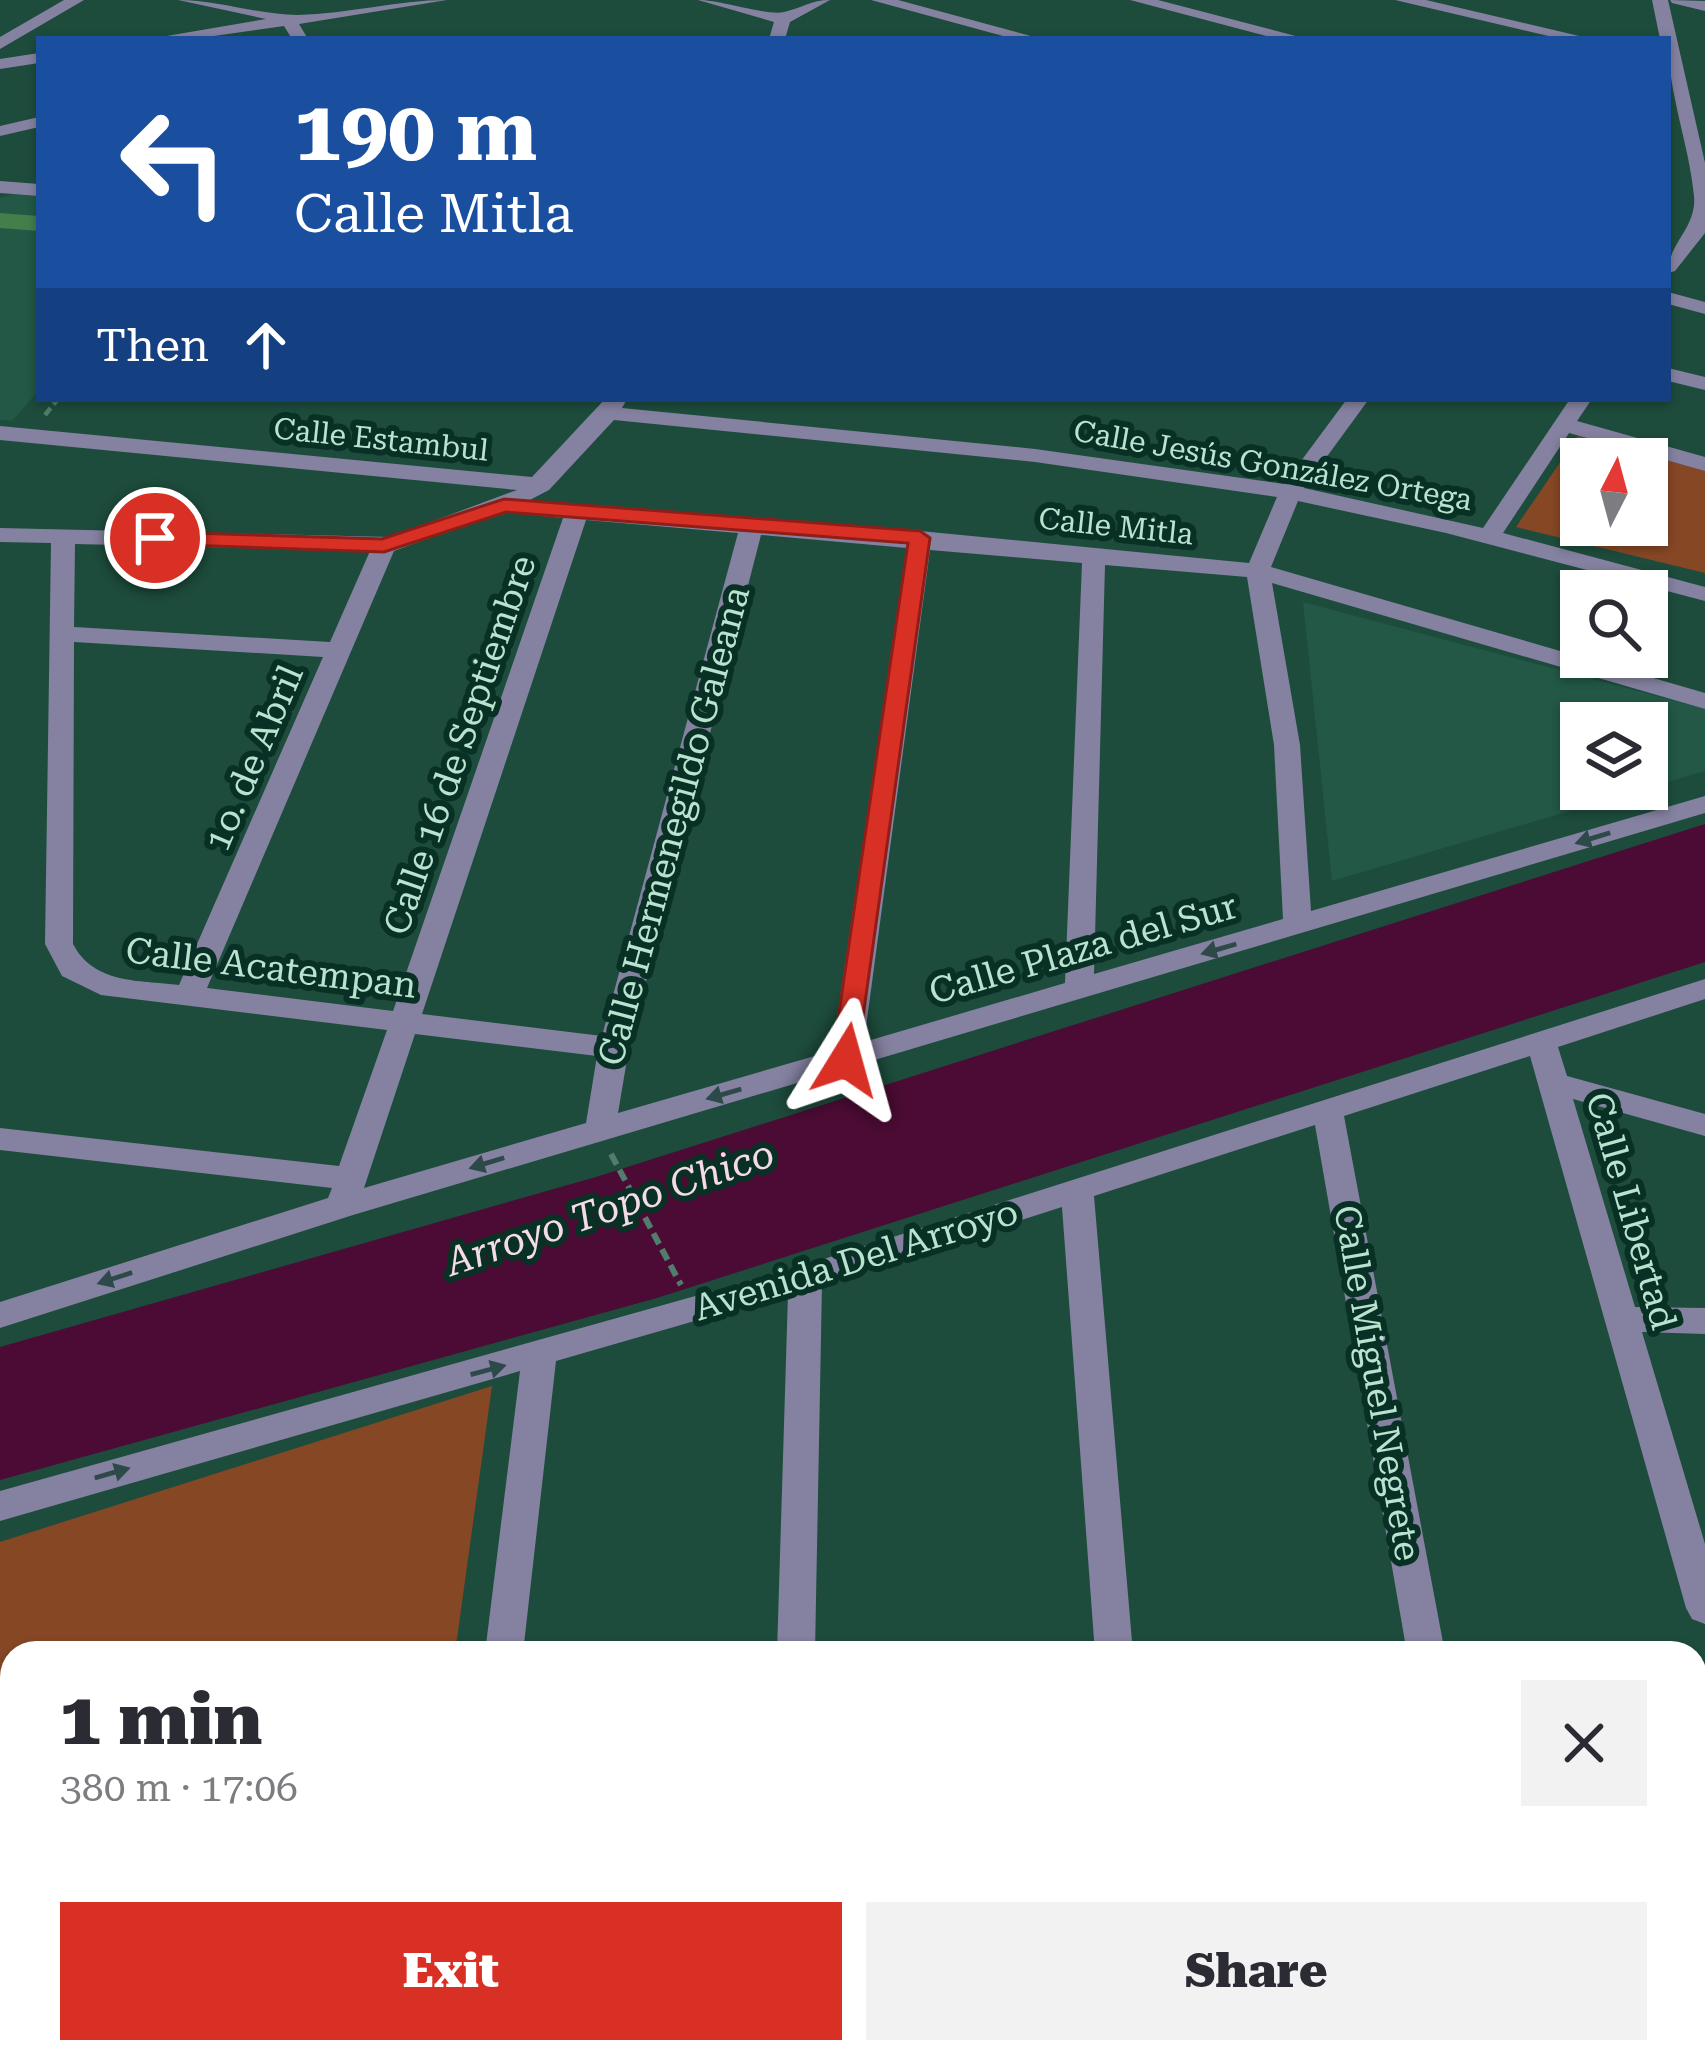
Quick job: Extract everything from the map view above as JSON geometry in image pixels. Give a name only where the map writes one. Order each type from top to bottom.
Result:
[{"type":"street","points":[[0,44],[76,0]]},
{"type":"street","points":[[186,0],[287,18],[298,36]]},
{"type":"street","points":[[176,36],[440,0]]},
{"type":"street","points":[[706,0],[783,19],[821,0]]},
{"type":"street","points":[[879,0],[1022,36]]},
{"type":"street","points":[[1138,0],[1287,36]]},
{"type":"street","points":[[1403,0],[1511,32],[1553,36]]},
{"type":"street","points":[[1505,0],[1511,32]]},
{"type":"street","points":[[1660,0],[1670,36]]},
{"type":"street","points":[[1678,0],[1705,6]]},
{"type":"street","points":[[934,36],[939,15]]},
{"type":"street","points":[[778,36],[783,19]]},
{"type":"street","points":[[0,64],[36,58]]},
{"type":"street","points":[[1671,263],[1698,240],[1703,214],[1697,121],[1676,58]]},
{"type":"street","points":[[0,131],[36,124]]},
{"type":"street","points":[[4,189],[36,190]]},
{"type":"street","points":[[1671,299],[1705,308]]},
{"type":"street","points":[[1671,375],[1705,384]]},
{"type":"street","points":[[1298,926],[1287,746],[1258,571],[1290,493],[1356,402]]},
{"type":"street","points":[[1490,534],[1579,402]]},
{"type":"street","points":[[0,535],[384,546],[504,506],[541,485],[612,406]]},
{"type":"street","name":"Calle Jesús González Ortega","points":[[612,406],[1065,458],[1290,493],[1490,534],[1705,594]]},
{"type":"street","points":[[1565,424],[1705,464]]},
{"type":"street","name":"Calle Estambul","points":[[0,433],[541,485]]},
{"type":"street","name":"Calle Mitla","points":[[504,506],[920,538],[1258,571],[1705,701]]},
{"type":"street","name":"Calle 16 de Septiembre","points":[[346,1193],[578,512]]},
{"type":"street","name":"Calle Hermenegildo Galeana","points":[[604,1140],[614,1048],[752,524]]},
{"type":"street","name":"Calle Acatempan","points":[[63,535],[59,944],[63,958],[83,978],[100,986],[188,998],[614,1048]]},
{"type":"street","points":[[846,1060],[920,538]]},
{"type":"street","name":"1o. de Abril","points":[[188,998],[384,546]]},
{"type":"street","points":[[1079,989],[1094,554]]},
{"type":"street","points":[[62,634],[339,650]]},
{"type":"street","name":"Calle Plaza del Sur","points":[[0,1315],[346,1193],[604,1140],[846,1060],[1705,804]]},
{"type":"street","name":"Avenida Del Arroyo","points":[[0,1506],[264,1428],[539,1357],[1328,1113],[1705,989]]},
{"type":"street","name":"Calle Libertad","points":[[1542,1044],[1705,1608]]},
{"type":"street","points":[[1554,1083],[1705,1125]]},
{"type":"street","name":"Calle Miguel Negrete","points":[[1328,1113],[1424,1641]]},
{"type":"street","points":[[0,1139],[346,1193]]},
{"type":"street","points":[[1077,1191],[1113,1641]]},
{"type":"street","points":[[796,1641],[805,1276]]},
{"type":"street","points":[[1621,1319],[1705,1321]]},
{"type":"street","points":[[505,1641],[539,1357]]},
{"type":"path","points":[[604,1140],[678,1272]]},
{"type":"shaded area","points":[[36,196],[36,393],[12,421],[0,420],[0,198]]},
{"type":"shaded area","points":[[1668,461],[1705,471],[1705,573],[1594,546],[1668,546]]},
{"type":"shaded area","points":[[1560,462],[1560,538],[1516,527]]},
{"type":"shaded area","points":[[1303,602],[1560,670],[1560,678],[1589,678],[1705,709],[1705,771],[1668,782],[1668,702],[1560,702],[1560,810],[1573,810],[1332,881]]},
{"type":"shaded area","points":[[492,1386],[457,1641],[0,1641],[0,1542]]},
{"type":"water","name":"Arroyo Topo Chico","points":[[1705,824],[1705,962],[657,1298],[0,1480],[0,1347],[596,1177]]},
{"type":"building","points":[[0,213],[36,216],[36,231],[0,228]]},
{"type":"route","points":[[155,538],[384,546],[504,506],[920,538],[846,1060]]}]
